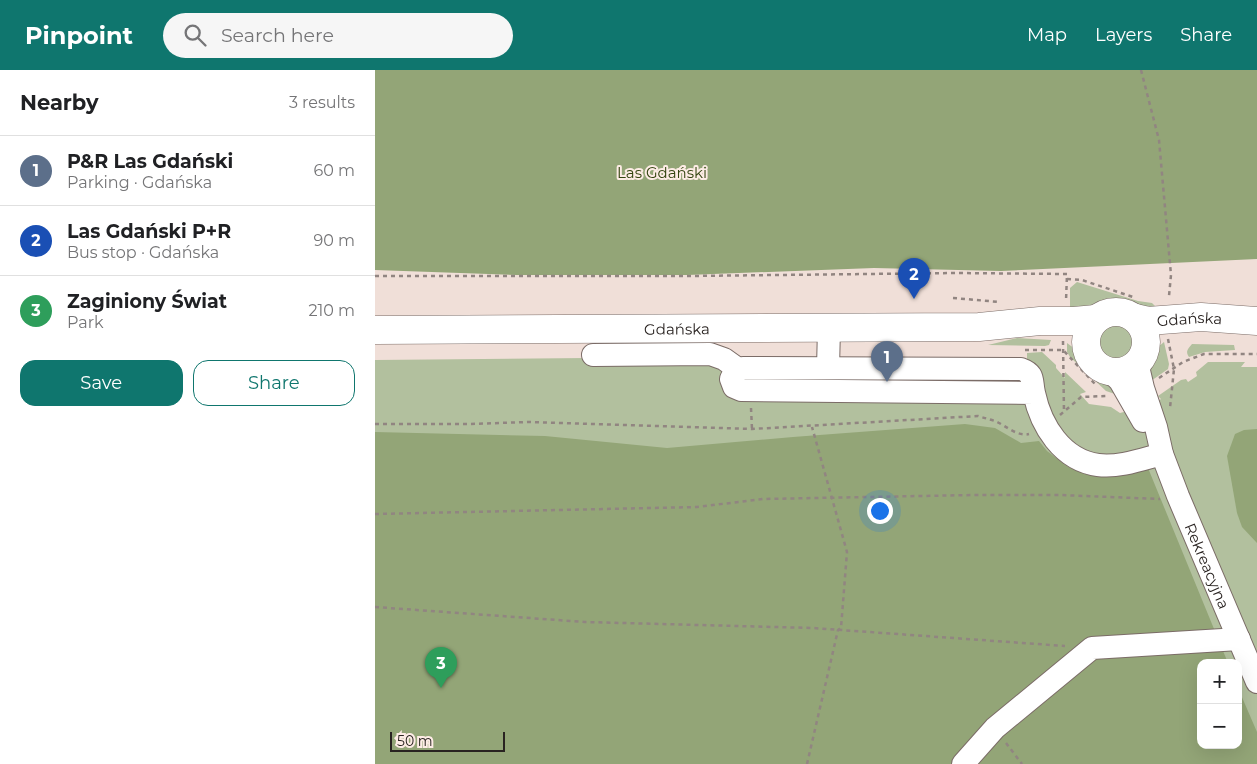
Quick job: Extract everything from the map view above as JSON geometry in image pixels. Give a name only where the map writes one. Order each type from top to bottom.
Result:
[{"type":"main road","points":[[1137,308],[1151,351],[1127,370],[1111,372],[1103,369],[1096,364],[1087,350],[1085,342],[1090,325],[1096,318],[1102,315],[1137,308]]},
{"type":"main road","name":"Gdańska","points":[[1137,308],[1148,321],[1201,317],[1250,322]]},
{"type":"main road","name":"Gdańska","points":[[375,330],[979,327],[1096,318]]},
{"type":"main road","name":"Gdańska","points":[[1151,351],[1153,342],[1167,335],[1250,322]]},
{"type":"main road","name":"Gdańska","points":[[979,327],[1063,337],[1078,343],[1087,350]]},
{"type":"street","points":[[827,368],[829,328]]},
{"type":"street","name":"Rekreacyjna","points":[[1151,351],[1139,371],[1156,427],[1161,451],[1178,496],[1257,682]]},
{"type":"street","points":[[593,355],[710,354],[738,369],[1021,368],[1028,371],[1032,376],[1034,393],[1040,412],[1056,442],[1075,457],[1099,466],[1113,465],[1161,451]]},
{"type":"street","points":[[912,367],[913,392]]},
{"type":"street","points":[[738,369],[732,376],[731,382],[741,390],[1034,393]]},
{"type":"street","name":"Rekreacyjna","points":[[1111,372],[1120,381],[1161,451]]},
{"type":"street","points":[[963,764],[995,728],[1092,648],[1239,638]]},
{"type":"path","points":[[1141,70],[1159,140],[1171,275],[1169,296]]},
{"type":"path","points":[[375,276],[1067,274],[1066,302]]},
{"type":"path","points":[[1067,279],[1082,280],[1137,308]]},
{"type":"path","points":[[1056,418],[1064,413],[1081,397],[1108,396],[1063,350],[1064,413]]},
{"type":"path","points":[[1151,351],[1174,369],[1183,362],[1204,354],[1257,354]]},
{"type":"path","points":[[375,424],[530,422],[752,429],[978,416],[995,421],[1024,435],[1033,433]]},
{"type":"path","points":[[807,764],[838,630],[841,628],[847,552],[812,427]]},
{"type":"path","points":[[375,514],[697,507],[763,499],[1021,495],[1160,499]]},
{"type":"path","points":[[375,607],[585,622],[838,630],[1092,648]]},
{"type":"path","points":[[995,728],[1022,764]]},
{"type":"green space","name":"Las Gdański","points":[[375,70],[1257,70],[1257,259],[1001,271],[874,268],[687,275],[517,275],[375,270]]},
{"type":"green space","points":[[1077,282],[1138,301],[1152,303],[1156,307],[1141,314],[1118,305],[1104,307],[1092,312],[1070,315],[1070,288]]},
{"type":"green space","points":[[1115,324],[1122,325],[1128,329],[1132,335],[1132,349],[1128,355],[1122,359],[1115,360],[1108,359],[1102,355],[1098,349],[1097,342],[1098,335],[1102,329],[1108,325]]},
{"type":"green space","points":[[1017,338],[1051,340],[1049,345],[1045,346],[988,345]]},
{"type":"green space","points":[[1164,342],[1169,364],[1168,369],[1151,381],[1148,359]]},
{"type":"green space","points":[[1067,343],[1075,349],[1091,370],[1109,380],[1115,394],[1106,391],[1070,357],[1067,352]]},
{"type":"green space","points":[[1192,344],[1234,345],[1235,350],[1205,352],[1189,357],[1187,352]]},
{"type":"green space","points":[[1042,352],[1056,365],[1056,368],[1065,378],[1065,372],[1086,392],[1080,394],[1089,404],[1111,407],[1120,413],[1154,404],[1161,399],[1158,396],[1181,380],[1186,379],[1188,382],[1197,376],[1196,372],[1208,362],[1245,362],[1241,367],[1257,367],[1257,764],[375,764],[375,360],[693,357],[1027,360],[1027,353]]},
{"type":"green space","points":[[965,424],[995,428],[1021,443],[1039,441],[1047,451],[1068,467],[1098,477],[1148,468],[1226,659],[1197,659],[1197,749],[1242,749],[1242,697],[1257,732],[1257,764],[375,764],[375,432],[545,436],[667,448]]},
{"type":"green space","points":[[1257,429],[1257,543],[1242,527],[1237,513],[1227,456],[1235,434],[1244,430]]},
{"type":"place","name":"Las Gdański P+R","points":[[914,299]]},
{"type":"place","name":"P&R Las Gdański","points":[[887,382]]},
{"type":"place","name":"Zaginiony Świat","points":[[441,688]]}]
